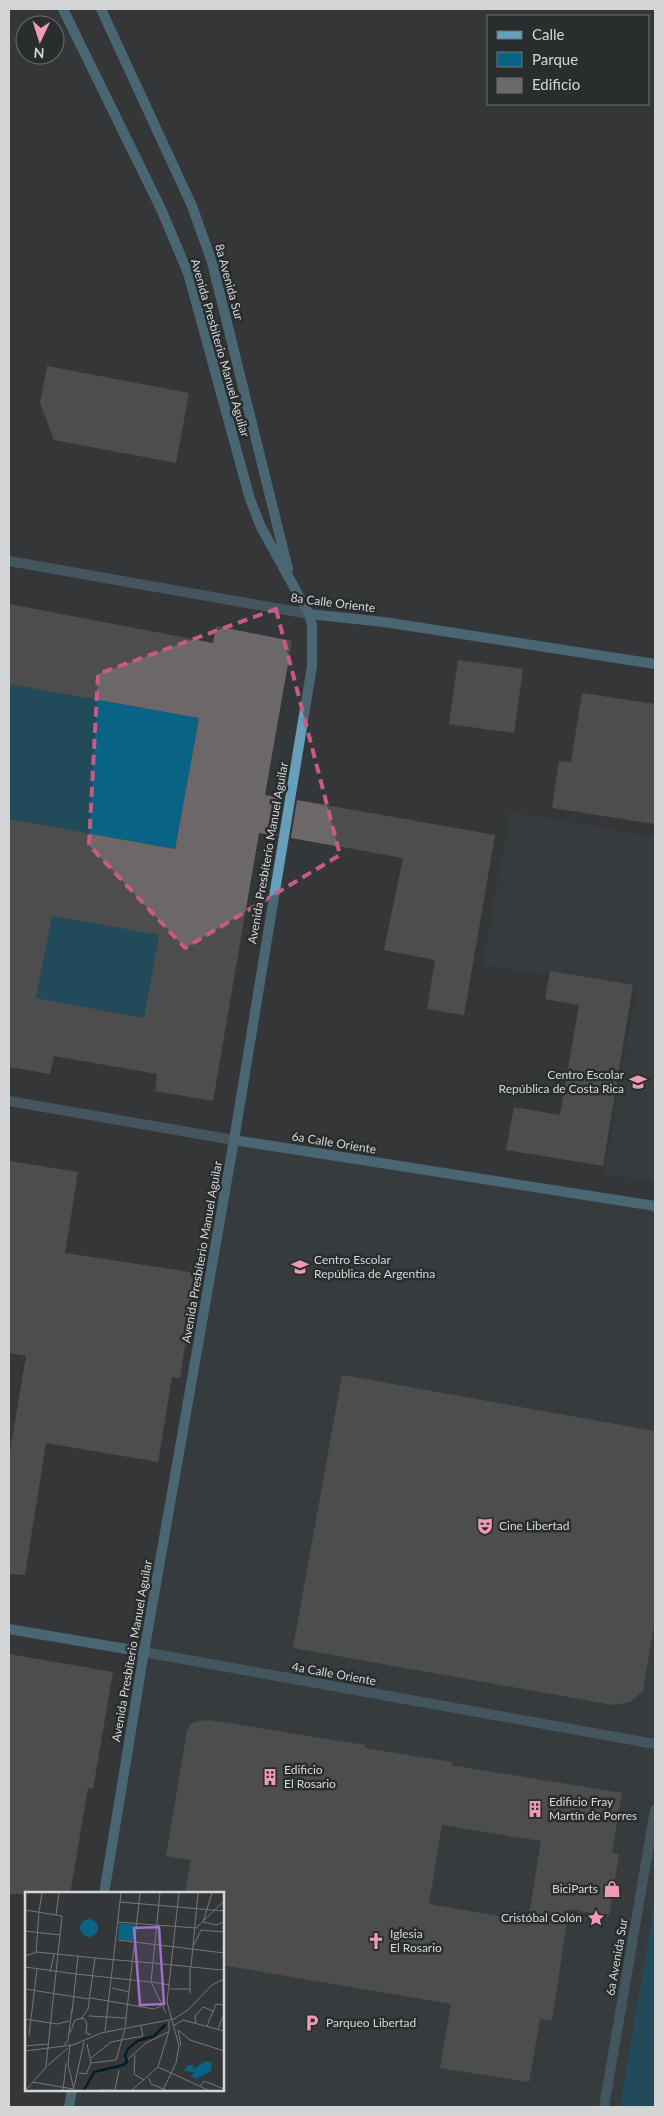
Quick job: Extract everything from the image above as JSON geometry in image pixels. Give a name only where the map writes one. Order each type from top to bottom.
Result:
[{"type":"main road","name":"Avenida Presbiterio Manuel Aguilar","points":[[63,9],[162,209],[188,273],[250,499],[261,527],[309,614]]},
{"type":"main road","name":"8a Avenida Sur","points":[[101,9],[182,184],[212,262],[290,577]]},
{"type":"main road","name":"8a Calle Oriente","points":[[309,614],[384,622],[655,664]]},
{"type":"main road","name":"Avenida Presbíterio Manuel Aguilar","points":[[104,1892],[144,1652],[234,1140],[312,666],[312,625],[309,614]]},
{"type":"main road","name":"6a Calle Oriente","points":[[234,1140],[655,1206]]},
{"type":"main road","name":"4a Calle Oriente","points":[[9,1629],[144,1652]]},
{"type":"main road","points":[[69,2107],[72,2091]]},
{"type":"street","name":"8a Calle Oriente","points":[[9,561],[309,614]]},
{"type":"street","name":"6a Calle Oriente","points":[[9,1100],[234,1140]]},
{"type":"street","name":"4a Calle Oriente","points":[[144,1652],[655,1744]]},
{"type":"street","name":"6a Avenida Sur","points":[[604,2107],[655,1810]]},
{"type":"highlighted area","points":[[276,609],[340,855],[185,948],[89,845],[98,674]]},
{"type":"shaded area","name":"Centro Escolar República de Costa Rica","points":[[510,812],[655,837],[655,1182],[604,1173],[636,991],[483,964]]},
{"type":"shaded area","points":[[234,1140],[655,1211],[655,2107],[69,2107],[72,2091],[224,2091],[224,1892],[106,1892]]},
{"type":"green space","points":[[9,684],[199,718],[175,849],[9,819]]},
{"type":"green space","points":[[52,916],[159,935],[144,1018],[36,998]]},
{"type":"green space","points":[[655,1901],[655,2107],[620,2107]]},
{"type":"building","points":[[47,366],[189,393],[176,463],[54,440],[40,403]]},
{"type":"building","points":[[9,604],[213,643],[216,626],[292,641],[265,795],[283,798],[277,836],[259,833],[213,1101],[155,1091],[157,1074],[54,1056],[50,1074],[9,1067],[9,819],[175,849],[199,718],[9,684]],"holes":[[[52,916],[159,935],[144,1018],[36,998]]]},
{"type":"building","points":[[458,660],[523,669],[514,733],[449,724]]},
{"type":"building","points":[[582,693],[655,704],[655,824],[552,808],[559,761],[571,762]]},
{"type":"building","points":[[297,800],[495,835],[464,1015],[427,1009],[435,960],[384,950],[403,858],[291,838]]},
{"type":"building","points":[[550,971],[633,985],[603,1166],[506,1150],[514,1107],[560,1115],[579,1005],[545,999]]},
{"type":"building","points":[[9,1161],[78,1172],[65,1253],[196,1273],[180,1378],[172,1377],[158,1462],[46,1443],[25,1575],[9,1574],[9,1457],[26,1356],[9,1353]]},
{"type":"building","name":"Cine Libertad","points":[[342,1375],[655,1431],[655,1620],[643,1691],[630,1702],[613,1705],[293,1648]]},
{"type":"building","points":[[9,1654],[113,1672],[93,1789],[88,1788],[70,1892],[9,1894]]},
{"type":"building","points":[[209,1720],[365,1745],[365,1748],[452,1762],[451,1765],[622,1793],[612,1853],[619,1854],[609,1916],[569,1909],[552,2020],[540,2019],[529,2082],[440,2068],[451,2004],[224,1965],[224,1892],[185,1892],[191,1860],[166,1856],[187,1731],[190,1725],[195,1722]],"holes":[[[442,1825],[541,1841],[528,1921],[429,1904]]]},
{"type":"place","name":"Centro Escolar República de Costa Rica","points":[[638,1082]]},
{"type":"place","name":"Centro Escolar República de Argentina","points":[[300,1267]]},
{"type":"place","name":"Cine Libertad","points":[[485,1526]]},
{"type":"place","name":"Edificio El Rosario","points":[[270,1777]]},
{"type":"place","name":"Edificio Fray Martín de Porres","points":[[535,1809]]},
{"type":"place","name":"BiciParts","points":[[612,1889]]},
{"type":"place","name":"Cristóbal Colón","points":[[596,1918]]},
{"type":"place","name":"Iglesia El Rosario","points":[[376,1941]]},
{"type":"place","name":"Parqueo Libertad","points":[[312,2023]]}]
